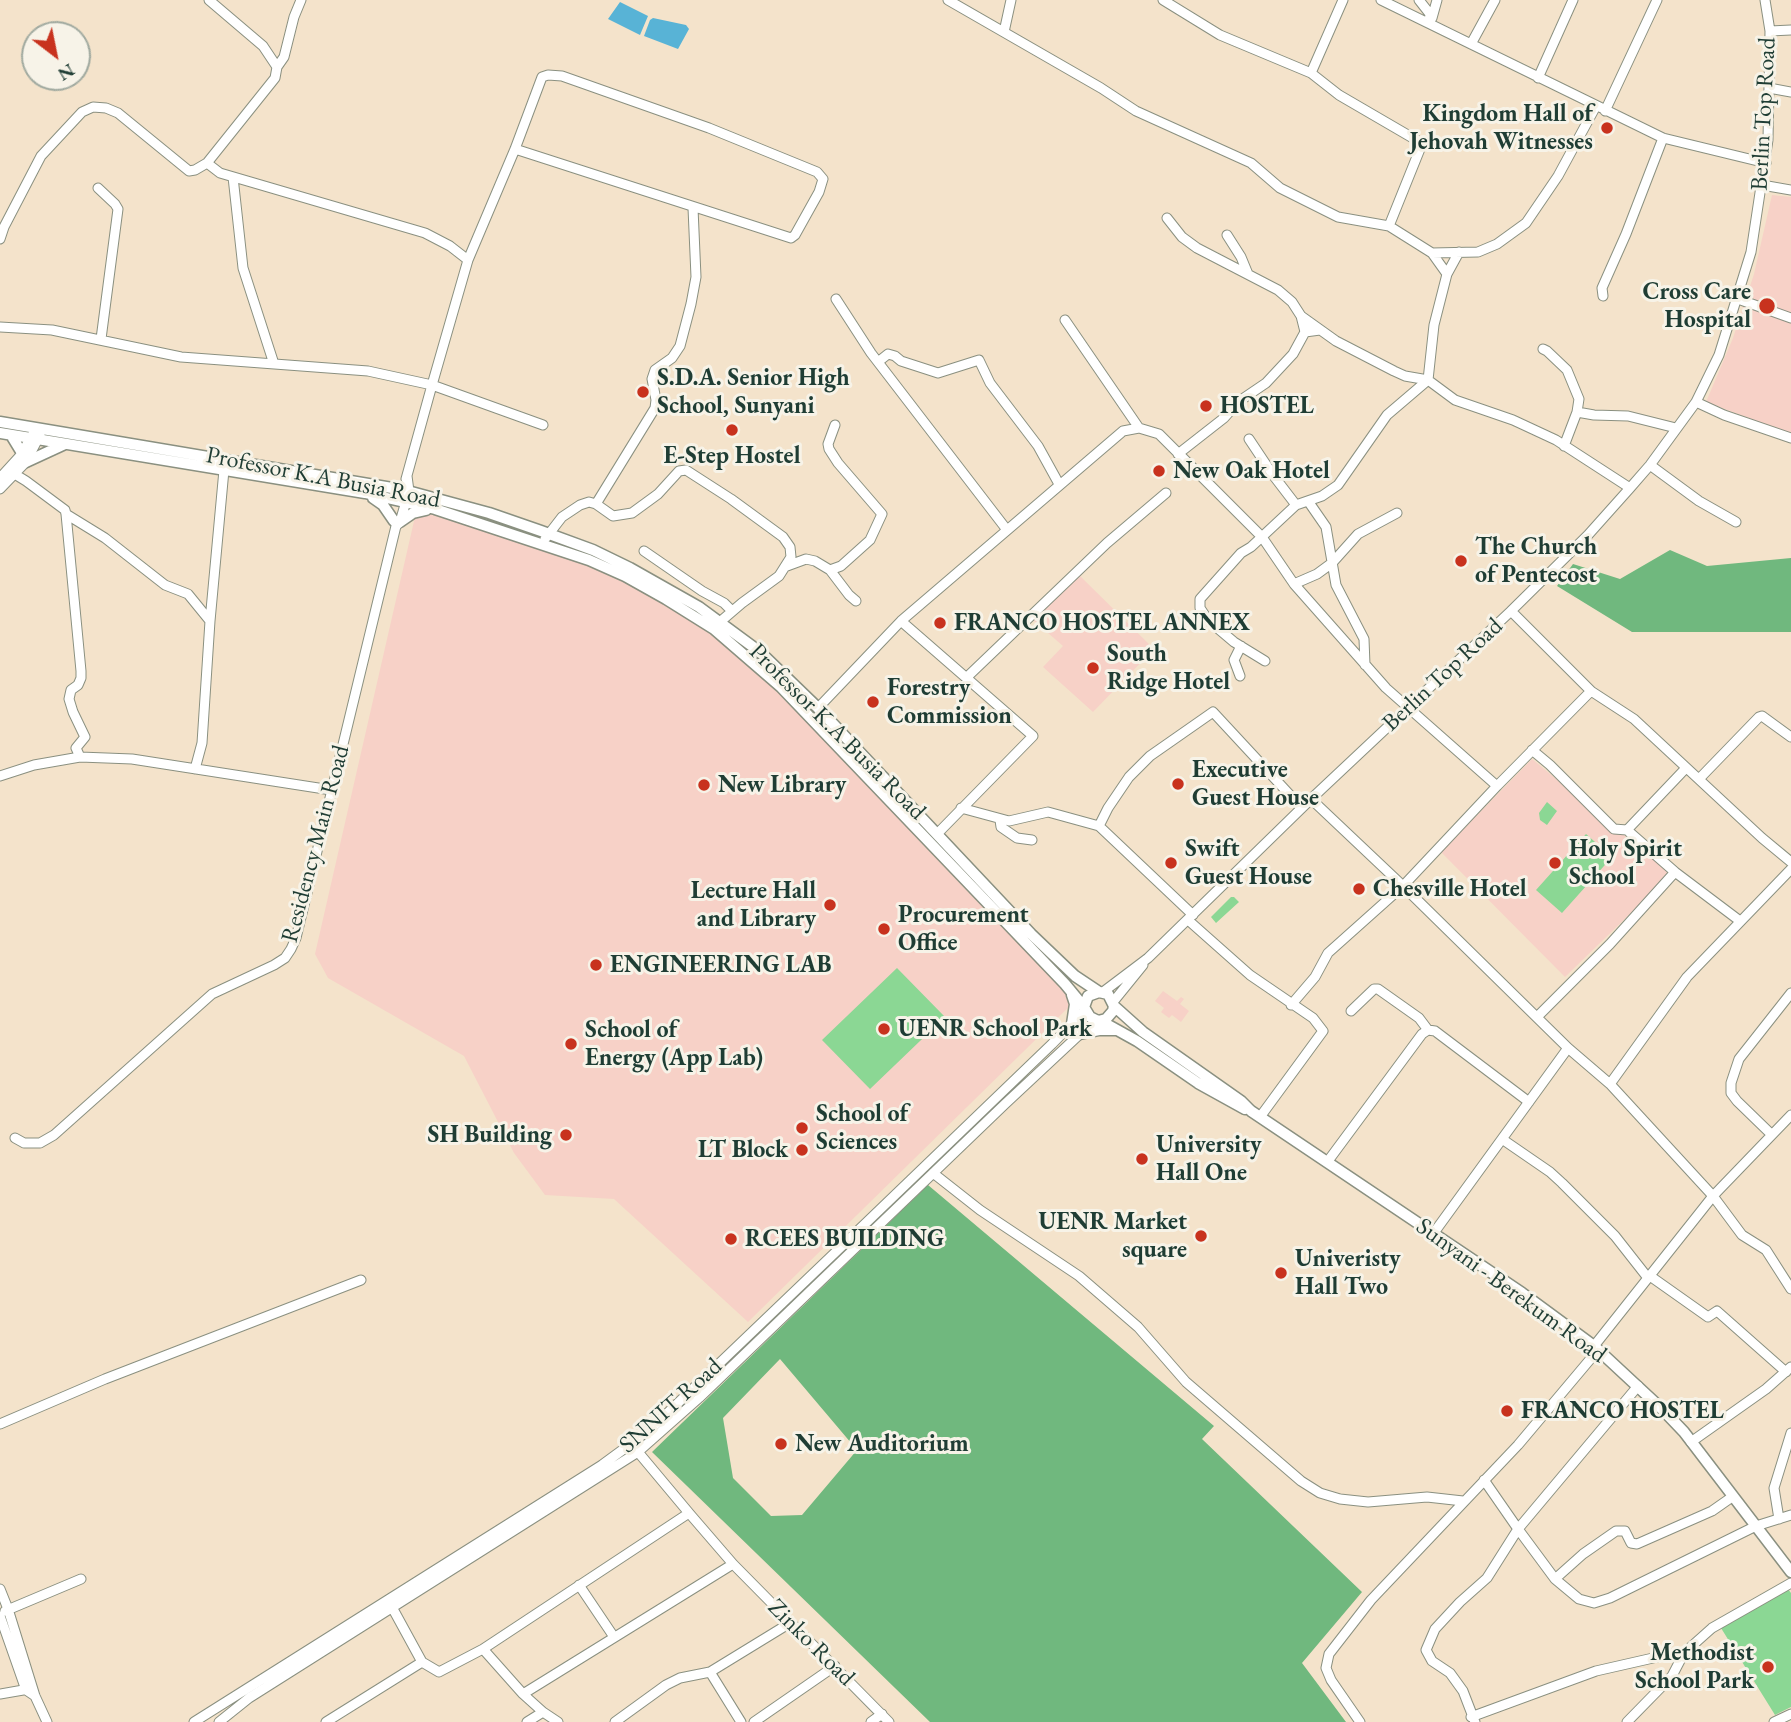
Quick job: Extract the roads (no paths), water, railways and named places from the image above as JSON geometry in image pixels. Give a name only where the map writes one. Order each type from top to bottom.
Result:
[{"type":"main road","name":"Professor K.A Busia Road","points":[[0,422],[66,444],[365,493],[593,550],[640,573],[720,621],[760,652],[818,708],[937,834],[952,858]]},
{"type":"main road","name":"Professor K.A Busia Road","points":[[6,434],[37,434],[404,490],[489,513],[545,539]]},
{"type":"main road","points":[[6,434],[24,458],[66,444]]},
{"type":"main road","points":[[365,493],[383,505],[397,523],[413,513],[435,509]]},
{"type":"main road","name":"Professor K.A Busia Road","points":[[561,544],[666,599],[714,629],[736,647],[797,702],[1058,960],[1086,984],[1101,992]]},
{"type":"main road","name":"Professor K.A Busia Road","points":[[962,868],[1084,1008]]},
{"type":"main road","points":[[1071,992],[1074,1004],[1072,1024]]},
{"type":"main road","points":[[1101,992],[1113,1004],[1110,1016],[1100,1021],[1090,1017],[1084,1008],[1088,996],[1101,992]]},
{"type":"main road","name":"Sunyani - Berekum Road","points":[[1113,1004],[1143,1032],[1256,1114],[1522,1293],[1596,1348],[1639,1386],[1691,1442],[1791,1572]]},
{"type":"main road","name":"Sunyani - Berekum Road","points":[[1100,1021],[1236,1106],[1256,1114]]},
{"type":"main road","points":[[1080,1034],[1118,1030]]},
{"type":"street","points":[[209,0],[263,46],[277,67]]},
{"type":"street","points":[[0,239],[41,156],[82,112],[93,107],[118,113],[185,170],[195,170],[207,163],[275,78],[301,0]]},
{"type":"street","points":[[948,0],[1136,111],[1251,163],[1280,188],[1338,217],[1389,226],[1432,253],[1447,274]]},
{"type":"street","points":[[1004,32],[1011,0]]},
{"type":"street","points":[[1163,0],[1220,34],[1311,73],[1333,91],[1420,143],[1412,172],[1389,226]]},
{"type":"street","points":[[1311,73],[1343,0]]},
{"type":"street","points":[[1381,0],[1663,138],[1766,163]]},
{"type":"street","points":[[1419,0],[1430,14],[1429,23]]},
{"type":"street","points":[[1429,23],[1437,0]]},
{"type":"street","points":[[1471,44],[1495,0]]},
{"type":"street","points":[[1538,78],[1573,0]]},
{"type":"street","points":[[1432,253],[1478,252],[1490,248],[1531,219],[1600,108],[1657,0]]},
{"type":"street","name":"Berlin Top Road","points":[[1148,957],[1588,535],[1650,465],[1696,402],[1719,355],[1751,252],[1766,163],[1770,31],[1765,0]]},
{"type":"street","points":[[1770,31],[1791,30]]},
{"type":"street","points":[[404,490],[468,260],[542,77],[562,76],[709,128],[817,172],[822,179],[819,192],[791,239],[515,149]]},
{"type":"street","points":[[1769,88],[1791,92]]},
{"type":"street","points":[[1603,296],[1602,288],[1663,138]]},
{"type":"street","points":[[207,163],[220,173],[425,233],[450,246],[468,260]]},
{"type":"street","points":[[233,177],[243,268],[274,364]]},
{"type":"street","points":[[1762,185],[1791,190]]},
{"type":"street","points":[[98,188],[118,209],[101,339]]},
{"type":"street","points":[[596,504],[655,408],[652,379],[655,370],[672,358],[680,345],[696,277],[693,208]]},
{"type":"street","points":[[1167,218],[1182,237],[1198,248],[1278,290],[1292,302],[1301,316],[1305,332],[1293,354],[1266,383],[1238,402],[1224,418],[1178,454]]},
{"type":"street","points":[[1227,235],[1248,274]]},
{"type":"street","points":[[1265,662],[1208,620],[1200,608],[1200,599],[1241,553],[1296,505],[1322,496],[1338,485],[1387,415],[1427,380],[1434,324],[1447,274],[1459,252]]},
{"type":"street","points":[[836,299],[878,362],[1007,530]]},
{"type":"street","points":[[1738,299],[1791,318]]},
{"type":"street","points":[[1301,316],[1320,330],[1394,371],[1427,380],[1455,400],[1513,420],[1556,440],[1630,488]]},
{"type":"street","points":[[1065,320],[1139,428]]},
{"type":"street","points":[[0,327],[52,330],[181,358],[368,371],[432,385],[543,425]]},
{"type":"street","points":[[1305,332],[1320,330]]},
{"type":"street","points":[[1542,349],[1548,351],[1567,370],[1579,399],[1564,446]]},
{"type":"street","points":[[878,362],[888,354],[938,373],[979,360],[990,383],[1038,446],[1059,484]]},
{"type":"street","points":[[1696,402],[1724,415],[1791,438]]},
{"type":"street","points":[[1577,412],[1628,416],[1676,428]]},
{"type":"street","points":[[830,570],[841,566],[870,540],[882,514],[829,449],[828,444],[835,425]]},
{"type":"street","points":[[818,708],[901,621],[1123,431],[1139,428],[1159,434],[1262,537],[1294,584],[1365,665],[1408,708],[1497,786]]},
{"type":"street","points":[[0,489],[24,458],[37,434]]},
{"type":"street","points":[[1250,439],[1296,505]]},
{"type":"street","points":[[1650,465],[1699,501],[1736,522]]},
{"type":"street","points":[[195,769],[201,743],[224,470]]},
{"type":"street","points":[[545,539],[570,510],[589,502],[613,516],[632,513],[653,499],[679,471],[686,470],[783,537],[790,547],[791,557],[779,576],[720,621]]},
{"type":"street","points":[[0,478],[12,472]]},
{"type":"street","points":[[12,472],[65,510],[66,514],[81,671],[81,678],[78,685],[71,690],[69,699],[85,737],[76,747],[80,757]]},
{"type":"street","name":"Residency Main Road","points":[[15,1138],[24,1143],[40,1143],[54,1135],[212,993],[285,958],[296,938],[404,490]]},
{"type":"street","points":[[966,678],[1107,543],[1166,493]]},
{"type":"street","points":[[1308,501],[1326,527],[1336,585],[1364,639],[1365,665]]},
{"type":"street","points":[[1294,584],[1317,575],[1332,563],[1358,534],[1397,513]]},
{"type":"street","points":[[66,514],[106,538],[165,585],[188,594],[210,621]]},
{"type":"street","points":[[644,551],[724,603],[732,611]]},
{"type":"street","points":[[787,566],[806,559],[830,570],[856,601]]},
{"type":"street","points":[[1511,611],[1591,691],[1634,719],[1791,862]]},
{"type":"street","points":[[901,621],[1033,736],[937,834]]},
{"type":"street","points":[[1240,676],[1234,660],[1241,646]]},
{"type":"street","points":[[1291,1005],[1315,978],[1328,953],[1403,886],[1591,691]]},
{"type":"street","points":[[1100,826],[1108,808],[1129,777],[1150,755],[1213,712],[1302,808]]},
{"type":"street","points":[[1699,779],[1759,717],[1762,716],[1791,737]]},
{"type":"street","points":[[1532,750],[1614,830],[1627,830],[1675,872],[1741,920]]},
{"type":"street","points":[[0,776],[34,765],[80,757],[132,759],[331,790]]},
{"type":"street","points":[[1627,830],[1686,768]]},
{"type":"street","points":[[1311,799],[1568,1048],[1610,1084],[1713,1196],[1742,1235],[1766,1250],[1791,1289]]},
{"type":"street","points":[[961,808],[1000,820],[1016,821],[1048,813],[1100,826],[1250,975],[1313,1018],[1323,1031],[1256,1114]]},
{"type":"street","points":[[1000,820],[1001,827],[1017,838],[1032,840]]},
{"type":"street","points":[[1610,1084],[1687,977],[1791,869]]},
{"type":"street","points":[[1537,1017],[1610,944],[1675,872]]},
{"type":"street","points":[[1101,992],[1148,957]]},
{"type":"street","points":[[1113,1004],[1148,957]]},
{"type":"street","points":[[1351,1011],[1374,989],[1378,989],[1419,1018],[1428,1030]]},
{"type":"street","points":[[1771,1134],[1737,1101],[1731,1093],[1731,1083],[1739,1059],[1791,993]]},
{"type":"street","name":"SNNIT Road","points":[[856,1240],[1072,1024],[1084,1008]]},
{"type":"street","name":"SNNIT Road","points":[[194,1722],[247,1694],[632,1443],[933,1173],[1080,1034],[1100,1021]]},
{"type":"street","points":[[1328,1161],[1422,1034],[1428,1030],[1435,1031],[1529,1102]]},
{"type":"street","points":[[1433,1234],[1568,1048]]},
{"type":"street","points":[[1360,1722],[1331,1680],[1326,1668],[1329,1654],[1371,1600],[1518,1445],[1713,1196],[1791,1115]]},
{"type":"street","points":[[1502,1139],[1562,1183],[1615,1236],[1649,1277],[1708,1317],[1717,1311],[1788,1369],[1766,1389],[1691,1442]]},
{"type":"street","points":[[933,1173],[980,1210],[1079,1276],[1138,1327],[1186,1382],[1301,1481],[1320,1493],[1340,1499],[1368,1502],[1427,1497],[1463,1501]]},
{"type":"street","name":"SNNIT Road","points":[[259,1686],[393,1609],[638,1452],[699,1398],[846,1249]]},
{"type":"street","points":[[0,1424],[105,1379],[361,1280]]},
{"type":"street","points":[[1639,1386],[1518,1529],[1488,1578],[1460,1602],[1435,1629],[1426,1650],[1432,1661],[1450,1673],[1463,1691],[1473,1719],[1597,1671],[1684,1653]]},
{"type":"street","points":[[1779,1519],[1774,1488],[1791,1433]]},
{"type":"street","name":"Zinko Road","points":[[638,1452],[733,1564],[886,1718]]},
{"type":"street","points":[[1484,1480],[1555,1579],[1579,1599],[1594,1603],[1611,1598],[1756,1526],[1791,1515]]},
{"type":"street","points":[[1555,1579],[1583,1553],[1616,1531],[1625,1531],[1631,1543],[1637,1544],[1712,1511],[1732,1497]]},
{"type":"street","points":[[393,1609],[422,1662],[439,1672],[483,1649],[689,1513]]},
{"type":"street","points":[[523,1694],[733,1564]]},
{"type":"street","points":[[3,1613],[81,1579]]},
{"type":"street","points":[[1627,1722],[1672,1676],[1684,1653],[1712,1629],[1791,1583]]},
{"type":"street","points":[[579,1585],[614,1637]]},
{"type":"street","points":[[0,1590],[3,1613],[30,1688],[47,1722]]},
{"type":"street","points":[[615,1722],[666,1685],[680,1678],[710,1672],[790,1623]]},
{"type":"street","points":[[483,1649],[523,1694],[542,1712],[558,1722]]},
{"type":"street","points":[[326,1722],[422,1662]]},
{"type":"street","points":[[754,1722],[835,1667]]},
{"type":"street","points":[[710,1672],[741,1722]]},
{"type":"street","points":[[0,1694],[30,1688]]},
{"type":"street","name":"SNNIT Road","points":[[219,1722],[247,1694]]},
{"type":"street","points":[[527,1722],[542,1712]]},
{"type":"street","points":[[1774,1722],[1791,1714]]},
{"type":"street","points":[[871,1722],[886,1718]]},
{"type":"water","points":[[620,2],[648,16],[640,35],[608,19]]},
{"type":"water","points":[[653,18],[686,25],[689,29],[678,49],[644,36]]},
{"type":"place","name":"Kingdom Hall of Jehovah Witnesses","points":[[1607,128]]},
{"type":"place","name":"Cross Care Hospital","points":[[1767,306]]},
{"type":"place","name":"S.D.A. Senior High School, Sunyani","points":[[643,392]]},
{"type":"place","name":"HOSTEL","points":[[1206,406]]},
{"type":"place","name":"E-Step Hostel","points":[[732,430]]},
{"type":"place","name":"New Oak Hotel","points":[[1159,471]]},
{"type":"place","name":"The Church of Pentecost","points":[[1461,561]]},
{"type":"place","name":"FRANCO HOSTEL ANNEX","points":[[940,623]]},
{"type":"place","name":"South Ridge Hotel","points":[[1093,668]]},
{"type":"place","name":"Forestry Commission","points":[[873,702]]},
{"type":"place","name":"Executive Guest House","points":[[1178,784]]},
{"type":"place","name":"New Library","points":[[704,785]]},
{"type":"place","name":"Swift Guest House","points":[[1171,863]]},
{"type":"place","name":"Holy Spirit School","points":[[1555,863]]},
{"type":"place","name":"Chesville Hotel","points":[[1359,889]]},
{"type":"place","name":"Lecture Hall and Library","points":[[830,905]]},
{"type":"place","name":"Procurement Office","points":[[884,929]]},
{"type":"place","name":"ENGINEERING LAB","points":[[596,965]]},
{"type":"place","name":"UENR School Park","points":[[884,1029]]},
{"type":"place","name":"School of Energy (App Lab)","points":[[571,1044]]},
{"type":"place","name":"School of Sciences","points":[[802,1128]]},
{"type":"place","name":"SH Building","points":[[566,1135]]},
{"type":"place","name":"LT Block","points":[[802,1150]]},
{"type":"place","name":"University Hall One","points":[[1142,1159]]},
{"type":"place","name":"UENR Market square","points":[[1201,1236]]},
{"type":"place","name":"RCEES BUILDING","points":[[731,1239]]},
{"type":"place","name":"Univeristy Hall Two","points":[[1281,1273]]},
{"type":"place","name":"FRANCO HOSTEL","points":[[1507,1411]]},
{"type":"place","name":"New Auditorium","points":[[781,1444]]},
{"type":"place","name":"Methodist School Park","points":[[1768,1667]]}]
